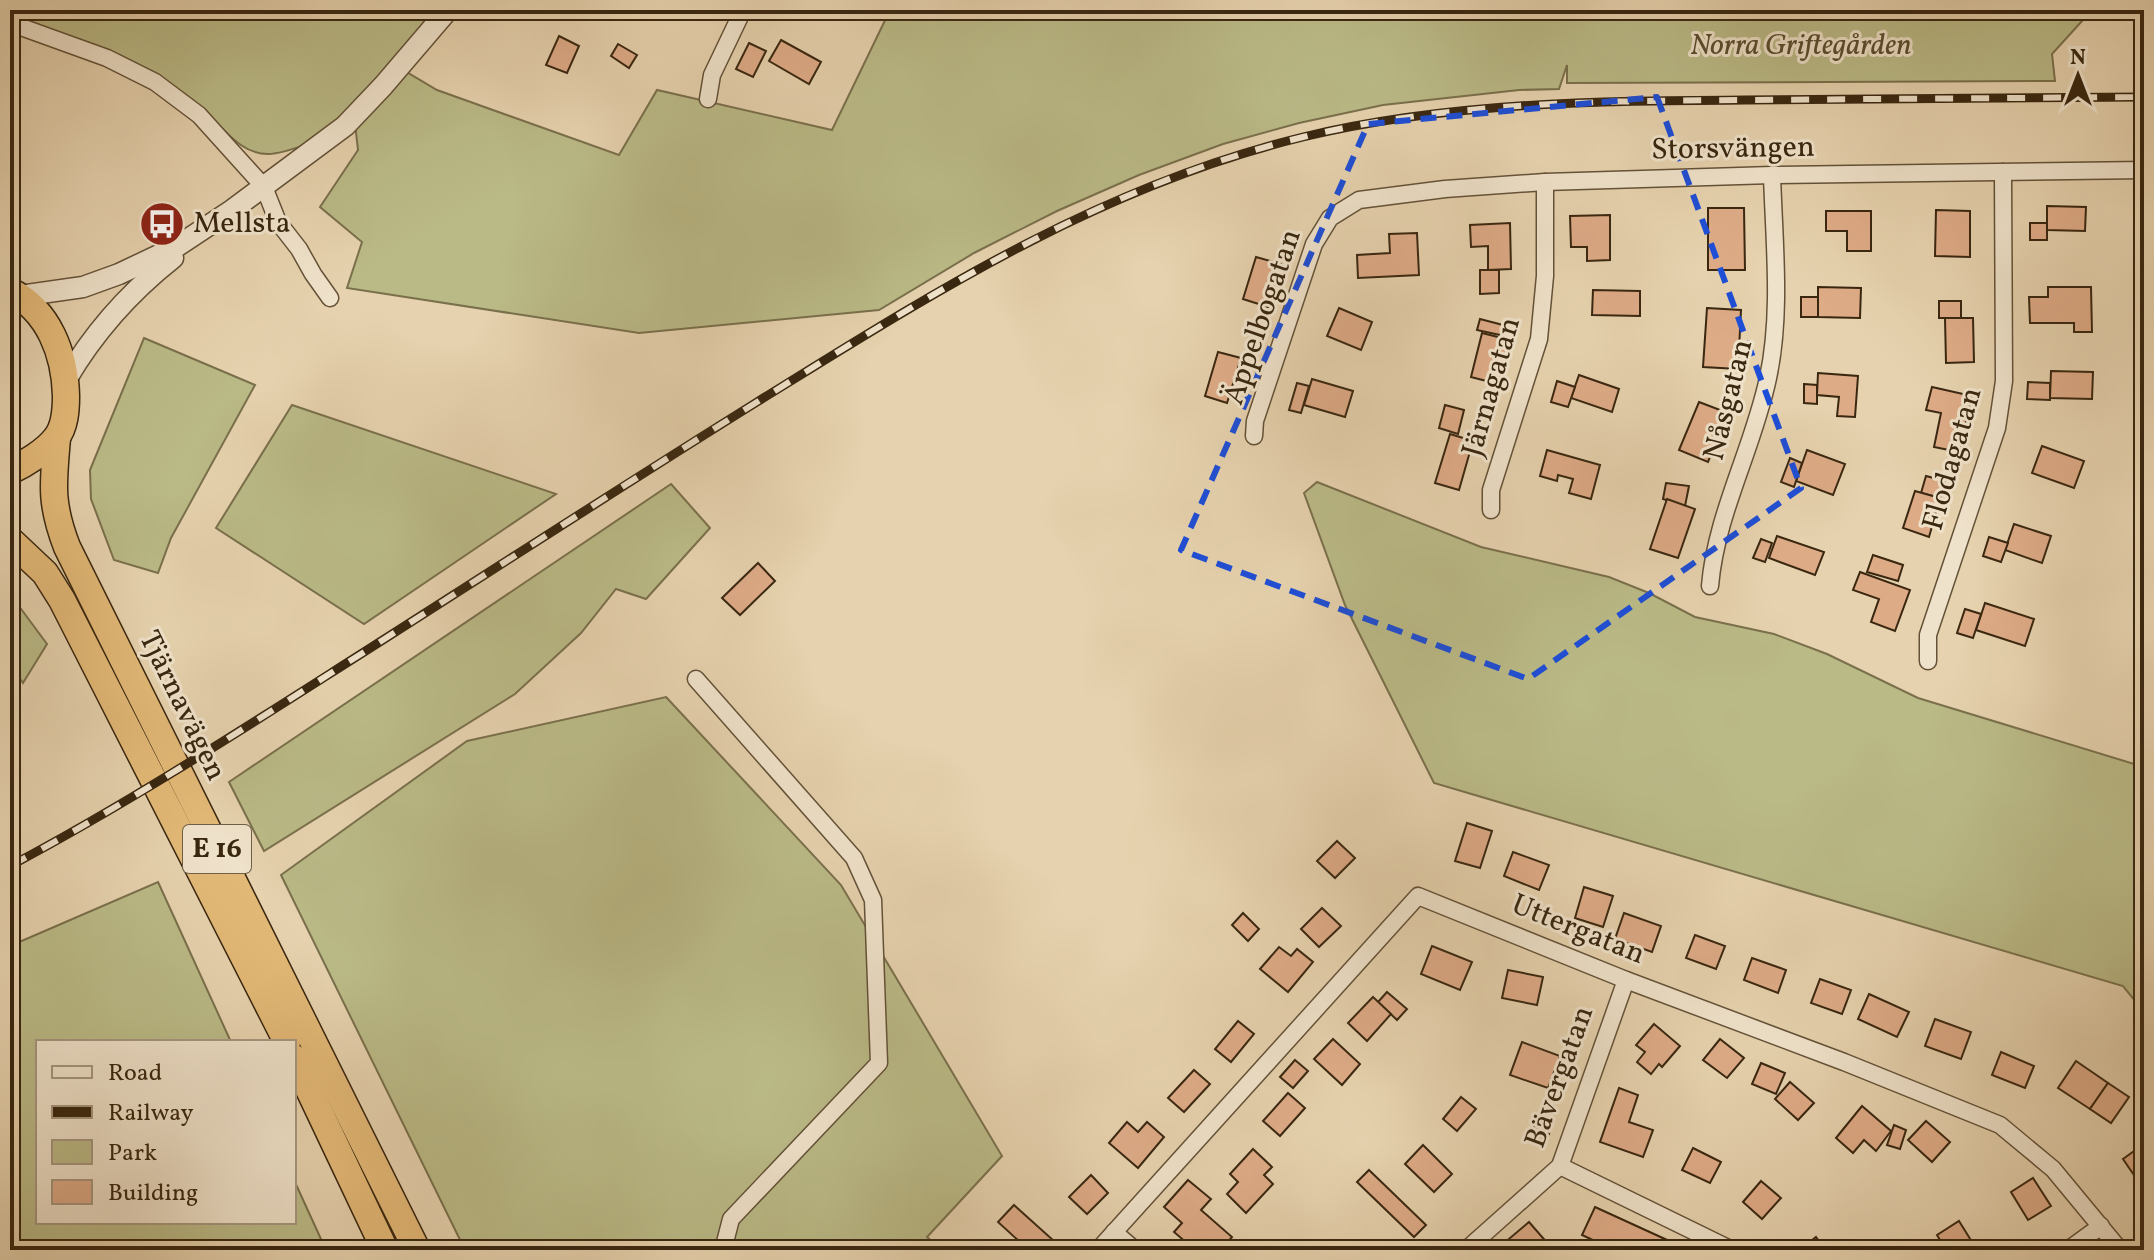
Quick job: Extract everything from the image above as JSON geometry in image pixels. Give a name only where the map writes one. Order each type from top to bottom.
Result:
[{"type":"highway","name":"E 16","points":[[15,293],[53,335],[61,355],[66,380],[66,411],[57,438]]},
{"type":"highway","points":[[10,471],[57,438]]},
{"type":"highway","name":"Tjärnavägen","points":[[57,438],[52,490],[56,518],[67,547],[417,1250]]},
{"type":"highway","name":"Tjärnavägen","points":[[10,540],[45,573],[62,600],[286,1040]]},
{"type":"highway","points":[[296,1062],[385,1250]]},
{"type":"street","points":[[15,293],[83,287],[176,247],[232,210],[345,126],[448,10]]},
{"type":"street","points":[[708,99],[712,75],[743,10]]},
{"type":"street","points":[[10,23],[107,58],[155,82],[199,115],[264,187],[278,222],[330,298]]},
{"type":"street","name":"Storsvängen","points":[[1330,218],[1359,200],[1445,189],[1545,182],[1772,175],[2144,170]]},
{"type":"street","name":"Flodagatan","points":[[1928,661],[1928,635],[1983,474],[2004,381],[2003,172]]},
{"type":"street","name":"Nåsgatan","points":[[1710,586],[1713,553],[1757,426],[1769,376],[1776,324],[1772,175]]},
{"type":"street","name":"Järnagatan","points":[[1491,510],[1491,490],[1539,339],[1545,276],[1545,182]]},
{"type":"street","points":[[66,380],[81,355],[138,286],[232,210]]},
{"type":"street","name":"Äppelbogatan","points":[[1254,436],[1255,421],[1314,244],[1330,218]]},
{"type":"street","points":[[696,679],[854,858],[873,900],[879,1063],[731,1219],[723,1250]]},
{"type":"street","name":"Uttergatan","points":[[1098,1250],[1418,896],[2000,1125],[2053,1169],[2120,1250]]},
{"type":"street","name":"Bävergatan","points":[[1466,1250],[1560,1166],[1626,980]]},
{"type":"street","points":[[1560,1166],[1732,1250]]},
{"type":"street","points":[[2068,1250],[2101,1226]]},
{"type":"street","points":[[1114,1232],[1135,1250]]},
{"type":"highlighted area","points":[[1657,97],[1801,488],[1528,679],[1181,550],[1368,124]]},
{"type":"green space","name":"Norra Griftegården","points":[[10,10],[448,10],[400,68],[437,90],[619,155],[657,90],[832,130],[890,10],[2092,10],[2052,54],[2055,81],[1567,83],[1567,65],[1559,89],[1519,90],[1383,105],[1299,123],[1223,144],[1139,175],[1057,211],[974,253],[879,310],[639,333],[347,288],[362,242],[320,207],[358,150],[355,124],[287,151],[257,153],[239,143],[199,108],[154,82],[10,23]]},
{"type":"green space","points":[[144,338],[255,385],[171,538],[158,573],[114,560],[91,499],[90,470]]},
{"type":"green space","points":[[292,405],[556,494],[364,624],[216,528]]},
{"type":"green space","points":[[1317,482],[1481,547],[1609,577],[1695,617],[1774,634],[1827,654],[1918,698],[2144,767],[2144,1012],[2123,986],[1434,783],[1345,605],[1304,493]]},
{"type":"green space","points":[[671,484],[710,528],[646,599],[616,589],[581,633],[515,694],[264,851],[229,782]]},
{"type":"green space","points":[[10,594],[47,644],[23,683],[10,665]]},
{"type":"green space","points":[[666,697],[841,885],[1002,1156],[927,1237],[942,1250],[465,1250],[281,875],[467,741]]},
{"type":"green space","points":[[158,882],[230,1040],[36,1040],[36,1224],[296,1224],[296,1184],[326,1250],[10,1250],[10,946]]},
{"type":"building","points":[[559,36],[579,46],[567,73],[546,65]]},
{"type":"building","points":[[781,40],[821,62],[809,84],[769,61]]},
{"type":"building","points":[[749,43],[766,51],[753,77],[736,69]]},
{"type":"building","points":[[618,44],[637,55],[629,68],[611,56]]},
{"type":"building","points":[[2047,206],[2086,207],[2085,231],[2047,230]]},
{"type":"building","points":[[1708,208],[1744,208],[1745,270],[1708,270]]},
{"type":"building","points":[[1936,210],[1970,211],[1970,257],[1935,256]]},
{"type":"building","points":[[1826,211],[1871,211],[1871,251],[1847,251],[1847,231],[1826,231]]},
{"type":"building","points":[[1610,215],[1610,260],[1587,261],[1587,247],[1571,247],[1570,216]]},
{"type":"building","points":[[1510,223],[1511,269],[1488,270],[1488,246],[1471,247],[1470,225]]},
{"type":"building","points":[[2030,223],[2047,223],[2047,240],[2030,240]]},
{"type":"building","points":[[1417,233],[1419,275],[1358,278],[1357,255],[1390,253],[1389,234]]},
{"type":"building","points":[[1256,257],[1281,264],[1268,307],[1243,299]]},
{"type":"building","points":[[1480,270],[1499,270],[1499,293],[1480,294]]},
{"type":"building","points":[[1818,287],[1861,288],[1860,318],[1818,317]]},
{"type":"building","points":[[2048,287],[2091,287],[2092,332],[2074,332],[2074,323],[2030,323],[2029,297],[2048,297]]},
{"type":"building","points":[[1593,290],[1640,291],[1640,316],[1592,315]]},
{"type":"building","points":[[1801,297],[1818,297],[1818,317],[1801,317]]},
{"type":"building","points":[[1939,301],[1961,301],[1961,318],[1939,318]]},
{"type":"building","points":[[1339,308],[1372,322],[1361,350],[1327,336]]},
{"type":"building","points":[[1707,308],[1741,310],[1738,369],[1703,367]]},
{"type":"building","points":[[1945,318],[1973,318],[1974,362],[1946,363]]},
{"type":"building","points":[[1480,319],[1503,325],[1500,335],[1477,330]]},
{"type":"building","points":[[1482,333],[1510,340],[1498,384],[1471,377]]},
{"type":"building","points":[[1218,352],[1241,358],[1227,403],[1205,396]]},
{"type":"building","points":[[2051,371],[2093,372],[2092,399],[2050,398]]},
{"type":"building","points":[[1818,373],[1858,376],[1855,417],[1837,416],[1839,397],[1817,395]]},
{"type":"building","points":[[1579,375],[1619,389],[1612,412],[1571,398]]},
{"type":"building","points":[[1312,379],[1353,391],[1345,417],[1304,405]]},
{"type":"building","points":[[1557,381],[1575,387],[1568,407],[1551,402]]},
{"type":"building","points":[[2028,382],[2050,383],[2050,400],[2027,399]]},
{"type":"building","points":[[1297,383],[1309,386],[1301,413],[1289,410]]},
{"type":"building","points":[[1804,384],[1817,385],[1817,404],[1804,403]]},
{"type":"building","points":[[1932,387],[1972,396],[1959,452],[1934,447],[1941,413],[1926,410]]},
{"type":"building","points":[[1699,402],[1728,413],[1708,462],[1679,450]]},
{"type":"building","points":[[1445,405],[1464,410],[1458,434],[1439,428]]},
{"type":"building","points":[[1450,434],[1473,441],[1459,490],[1435,483]]},
{"type":"building","points":[[2042,446],[2084,461],[2074,488],[2032,473]]},
{"type":"building","points":[[1547,450],[1600,465],[1591,499],[1569,493],[1573,479],[1558,475],[1557,481],[1540,476]]},
{"type":"building","points":[[1807,450],[1845,464],[1833,495],[1796,481]]},
{"type":"building","points":[[1790,458],[1802,463],[1794,487],[1781,482]]},
{"type":"building","points":[[1926,476],[1945,481],[1940,498],[1921,493]]},
{"type":"building","points":[[1666,483],[1689,486],[1685,506],[1663,499]]},
{"type":"building","points":[[1915,491],[1940,498],[1929,537],[1903,528]]},
{"type":"building","points":[[1667,499],[1695,509],[1678,558],[1650,549]]},
{"type":"building","points":[[2014,524],[2051,536],[2042,563],[2005,550]]},
{"type":"building","points":[[1777,536],[1824,552],[1815,575],[1769,558]]},
{"type":"building","points":[[1989,537],[2008,543],[2001,562],[1983,556]]},
{"type":"building","points":[[1761,539],[1772,543],[1765,562],[1753,558]]},
{"type":"building","points":[[1873,555],[1903,565],[1898,581],[1867,572]]},
{"type":"building","points":[[758,563],[775,581],[740,615],[722,598]]},
{"type":"building","points":[[1860,572],[1910,590],[1895,631],[1871,622],[1879,599],[1853,590]]},
{"type":"building","points":[[1985,603],[2034,619],[2025,646],[1976,630]]},
{"type":"building","points":[[1965,609],[1981,614],[1973,638],[1957,633]]},
{"type":"building","points":[[1467,823],[1492,831],[1480,868],[1455,861]]},
{"type":"building","points":[[1337,841],[1355,858],[1335,878],[1317,861]]},
{"type":"building","points":[[1513,852],[1549,865],[1539,890],[1504,876]]},
{"type":"building","points":[[1584,887],[1613,896],[1603,927],[1575,918]]},
{"type":"building","points":[[1322,908],[1341,926],[1319,947],[1301,929]]},
{"type":"building","points":[[1243,913],[1259,929],[1248,941],[1232,925]]},
{"type":"building","points":[[1624,913],[1661,926],[1652,952],[1615,939]]},
{"type":"building","points":[[1695,935],[1725,946],[1716,969],[1686,958]]},
{"type":"building","points":[[1432,946],[1472,962],[1460,990],[1421,974]]},
{"type":"building","points":[[1279,947],[1291,956],[1297,949],[1313,962],[1288,992],[1260,969]]},
{"type":"building","points":[[1752,958],[1786,970],[1778,993],[1744,980]]},
{"type":"building","points":[[1508,970],[1543,977],[1537,1005],[1502,998]]},
{"type":"building","points":[[1820,979],[1851,990],[1842,1014],[1811,1003]]},
{"type":"building","points":[[1387,992],[1407,1009],[1397,1020],[1378,1002]]},
{"type":"building","points":[[1869,994],[1909,1012],[1897,1037],[1858,1019]]},
{"type":"building","points":[[1373,997],[1391,1014],[1367,1041],[1348,1023]]},
{"type":"building","points":[[1935,1019],[1971,1032],[1961,1059],[1925,1046]]},
{"type":"building","points":[[1238,1021],[1254,1034],[1231,1062],[1215,1049]]},
{"type":"building","points":[[1654,1024],[1680,1046],[1662,1067],[1659,1064],[1651,1074],[1637,1062],[1645,1052],[1636,1045]]},
{"type":"building","points":[[1333,1039],[1360,1064],[1342,1085],[1314,1059]]},
{"type":"building","points":[[1720,1039],[1744,1058],[1727,1078],[1703,1060]]},
{"type":"building","points":[[1522,1042],[1560,1056],[1548,1088],[1510,1075]]},
{"type":"building","points":[[2001,1052],[2034,1066],[2025,1088],[1992,1075]]},
{"type":"building","points":[[1295,1060],[1308,1071],[1293,1088],[1280,1077]]},
{"type":"building","points":[[2076,1061],[2108,1083],[2090,1109],[2058,1088]]},
{"type":"building","points":[[1761,1063],[1785,1073],[1776,1094],[1752,1084]]},
{"type":"building","points":[[1194,1070],[1210,1084],[1184,1112],[1168,1098]]},
{"type":"building","points":[[1790,1082],[1814,1103],[1798,1120],[1775,1099]]},
{"type":"building","points":[[2108,1083],[2129,1097],[2111,1123],[2090,1109]]},
{"type":"building","points":[[1619,1088],[1638,1095],[1629,1122],[1653,1130],[1643,1157],[1600,1142]]},
{"type":"building","points":[[1288,1093],[1305,1108],[1280,1136],[1263,1121]]},
{"type":"building","points":[[1461,1097],[1476,1109],[1457,1131],[1443,1119]]},
{"type":"building","points":[[1862,1106],[1891,1131],[1876,1151],[1864,1140],[1853,1153],[1836,1138]]},
{"type":"building","points":[[1926,1121],[1950,1142],[1932,1162],[1908,1140]]},
{"type":"building","points":[[1127,1122],[1138,1132],[1147,1122],[1164,1137],[1138,1168],[1109,1143]]},
{"type":"building","points":[[1535,1125],[1549,1134],[1542,1143],[1529,1134]]},
{"type":"building","points":[[1894,1125],[1906,1130],[1900,1149],[1887,1145]]},
{"type":"building","points":[[2144,1144],[2144,1176],[2138,1181],[2123,1159]]},
{"type":"building","points":[[1423,1145],[1452,1174],[1434,1192],[1405,1164]]},
{"type":"building","points":[[1693,1148],[1721,1162],[1710,1183],[1682,1170]]},
{"type":"building","points":[[1253,1149],[1272,1167],[1264,1175],[1273,1184],[1246,1213],[1227,1194],[1238,1182],[1230,1174]]},
{"type":"building","points":[[1369,1170],[1426,1225],[1414,1237],[1357,1182]]},
{"type":"building","points":[[1091,1175],[1108,1193],[1087,1214],[1069,1197]]},
{"type":"building","points":[[2033,1178],[2051,1206],[2028,1220],[2011,1192]]},
{"type":"building","points":[[1188,1180],[1211,1199],[1201,1210],[1232,1237],[1221,1250],[1207,1240],[1199,1250],[1195,1250],[1174,1232],[1182,1223],[1164,1207]]},
{"type":"building","points":[[1761,1181],[1781,1198],[1762,1219],[1743,1202]]},
{"type":"building","points":[[1014,1205],[1054,1241],[1045,1250],[1014,1250],[1021,1243],[998,1222]]},
{"type":"building","points":[[1595,1207],[1689,1250],[1614,1250],[1582,1235]]},
{"type":"building","points":[[1959,1221],[1977,1250],[1946,1250],[1937,1235]]},
{"type":"building","points":[[1529,1222],[1549,1245],[1543,1250],[1496,1250]]},
{"type":"building","points":[[1816,1237],[1826,1250],[1800,1250]]},
{"type":"railway","points":[[10,866],[213,748],[703,436],[953,283],[1087,214],[1156,184],[1228,158],[1357,125],[1522,106],[1634,101],[2144,97]]},
{"type":"place","name":"Mellsta","points":[[162,224]]}]
